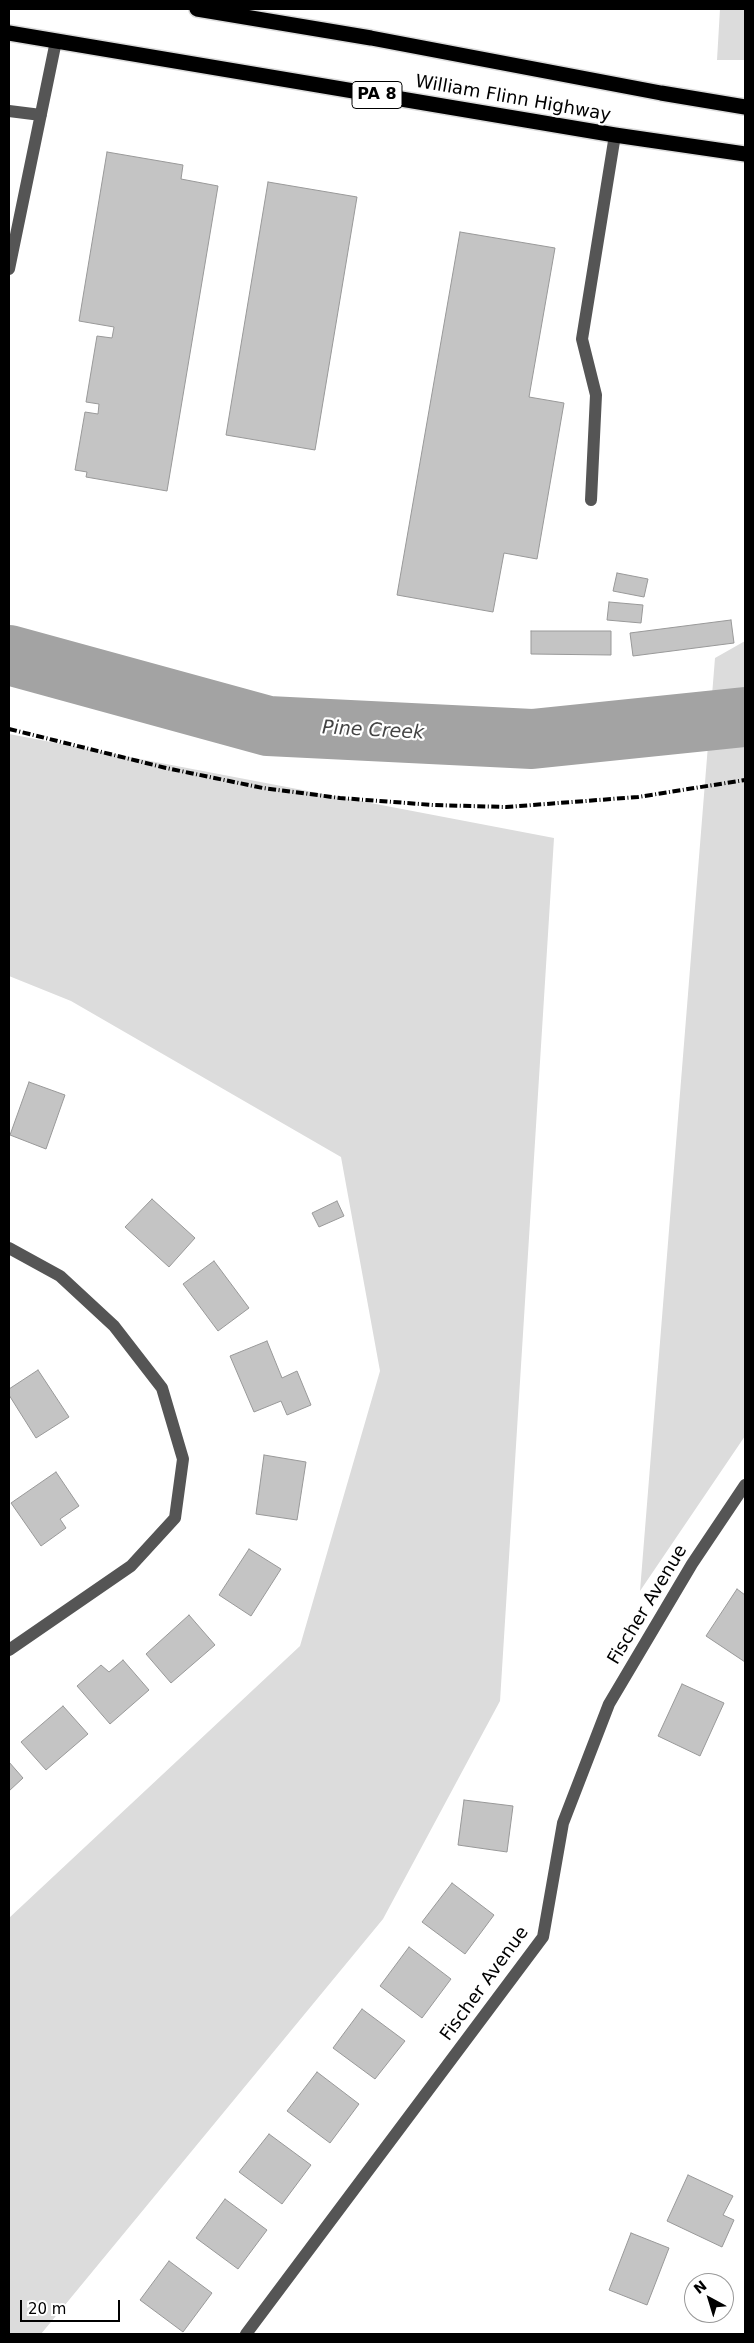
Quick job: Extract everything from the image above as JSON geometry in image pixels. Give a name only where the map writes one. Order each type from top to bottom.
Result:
[{"type":"highway","name":"William Flinn Highway","points":[[197,9],[371,38],[661,93],[745,106]]},
{"type":"highway","name":"William Flinn Highway","points":[[9,33],[615,135],[745,154]]},
{"type":"street","points":[[9,269],[56,41]]},
{"type":"street","points":[[9,111],[41,116]]},
{"type":"street","points":[[591,500],[596,395],[582,339],[615,135]]},
{"type":"street","points":[[9,1248],[60,1276],[114,1326],[162,1388],[183,1459],[175,1518],[132,1566],[9,1650]]},
{"type":"street","name":"Fischer Avenue","points":[[246,2334],[543,1937],[563,1823],[609,1704],[692,1564],[745,1485]]},
{"type":"shaded area","points":[[720,9],[745,9],[745,60],[717,60]]},
{"type":"shaded area","points":[[745,641],[745,1436],[640,1591],[715,658]]},
{"type":"shaded area","points":[[9,734],[554,838],[500,1701],[383,1919],[41,2334],[9,2334],[9,1918],[300,1646],[380,1371],[341,1157],[71,1001],[9,976]]},
{"type":"building","points":[[107,152],[183,165],[181,179],[218,186],[167,491],[86,477],[87,472],[75,470],[85,412],[98,414],[99,404],[86,402],[97,336],[112,338],[114,327],[79,321]]},
{"type":"building","points":[[268,182],[357,197],[315,450],[226,435]]},
{"type":"building","points":[[460,232],[555,248],[529,397],[564,403],[537,559],[504,553],[493,612],[397,595]]},
{"type":"building","points":[[617,573],[648,579],[644,597],[613,591]]},
{"type":"building","points":[[609,602],[643,605],[641,623],[607,620]]},
{"type":"building","points":[[731,620],[734,643],[633,656],[630,633]]},
{"type":"building","points":[[531,631],[611,631],[611,655],[531,654]]},
{"type":"building","points":[[29,1082],[65,1095],[46,1149],[10,1135]]},
{"type":"building","points":[[152,1199],[195,1238],[169,1267],[125,1227]]},
{"type":"building","points":[[337,1201],[344,1216],[319,1227],[312,1213]]},
{"type":"building","points":[[214,1261],[249,1308],[218,1331],[183,1284]]},
{"type":"building","points":[[267,1341],[282,1378],[297,1371],[311,1405],[287,1415],[281,1401],[254,1412],[230,1356]]},
{"type":"building","points":[[38,1370],[69,1417],[36,1438],[9,1395],[9,1389]]},
{"type":"building","points":[[264,1455],[306,1462],[297,1520],[256,1514]]},
{"type":"building","points":[[56,1472],[79,1506],[60,1519],[66,1528],[41,1546],[11,1503]]},
{"type":"building","points":[[249,1549],[281,1569],[251,1616],[219,1595]]},
{"type":"building","points":[[737,1589],[745,1595],[745,1662],[706,1636]]},
{"type":"building","points":[[189,1615],[215,1645],[171,1683],[146,1654]]},
{"type":"building","points":[[123,1660],[149,1690],[110,1724],[77,1686],[101,1665],[109,1672]]},
{"type":"building","points":[[682,1684],[724,1703],[700,1756],[658,1736]]},
{"type":"building","points":[[63,1706],[88,1734],[46,1770],[21,1742]]},
{"type":"building","points":[[9,1762],[23,1778],[9,1791]]},
{"type":"building","points":[[464,1800],[513,1806],[507,1852],[458,1845]]},
{"type":"building","points":[[452,1883],[494,1915],[465,1954],[422,1922]]},
{"type":"building","points":[[409,1947],[451,1979],[422,2018],[380,1986]]},
{"type":"building","points":[[362,2009],[405,2041],[375,2079],[333,2048]]},
{"type":"building","points":[[317,2072],[359,2104],[330,2143],[287,2111]]},
{"type":"building","points":[[269,2134],[311,2165],[282,2204],[239,2172]]},
{"type":"building","points":[[688,2175],[733,2196],[723,2215],[734,2220],[722,2247],[667,2221]]},
{"type":"building","points":[[225,2199],[267,2230],[238,2269],[196,2238]]},
{"type":"building","points":[[631,2233],[669,2248],[647,2305],[609,2290]]},
{"type":"building","points":[[169,2261],[212,2293],[183,2332],[140,2300]]},
{"type":"waterway","name":"Pine Creek","points":[[9,655],[268,726],[532,739],[745,717]]},
{"type":"railway","points":[[9,729],[166,768],[263,788],[340,798],[433,805],[506,807],[638,797],[745,780]]}]
